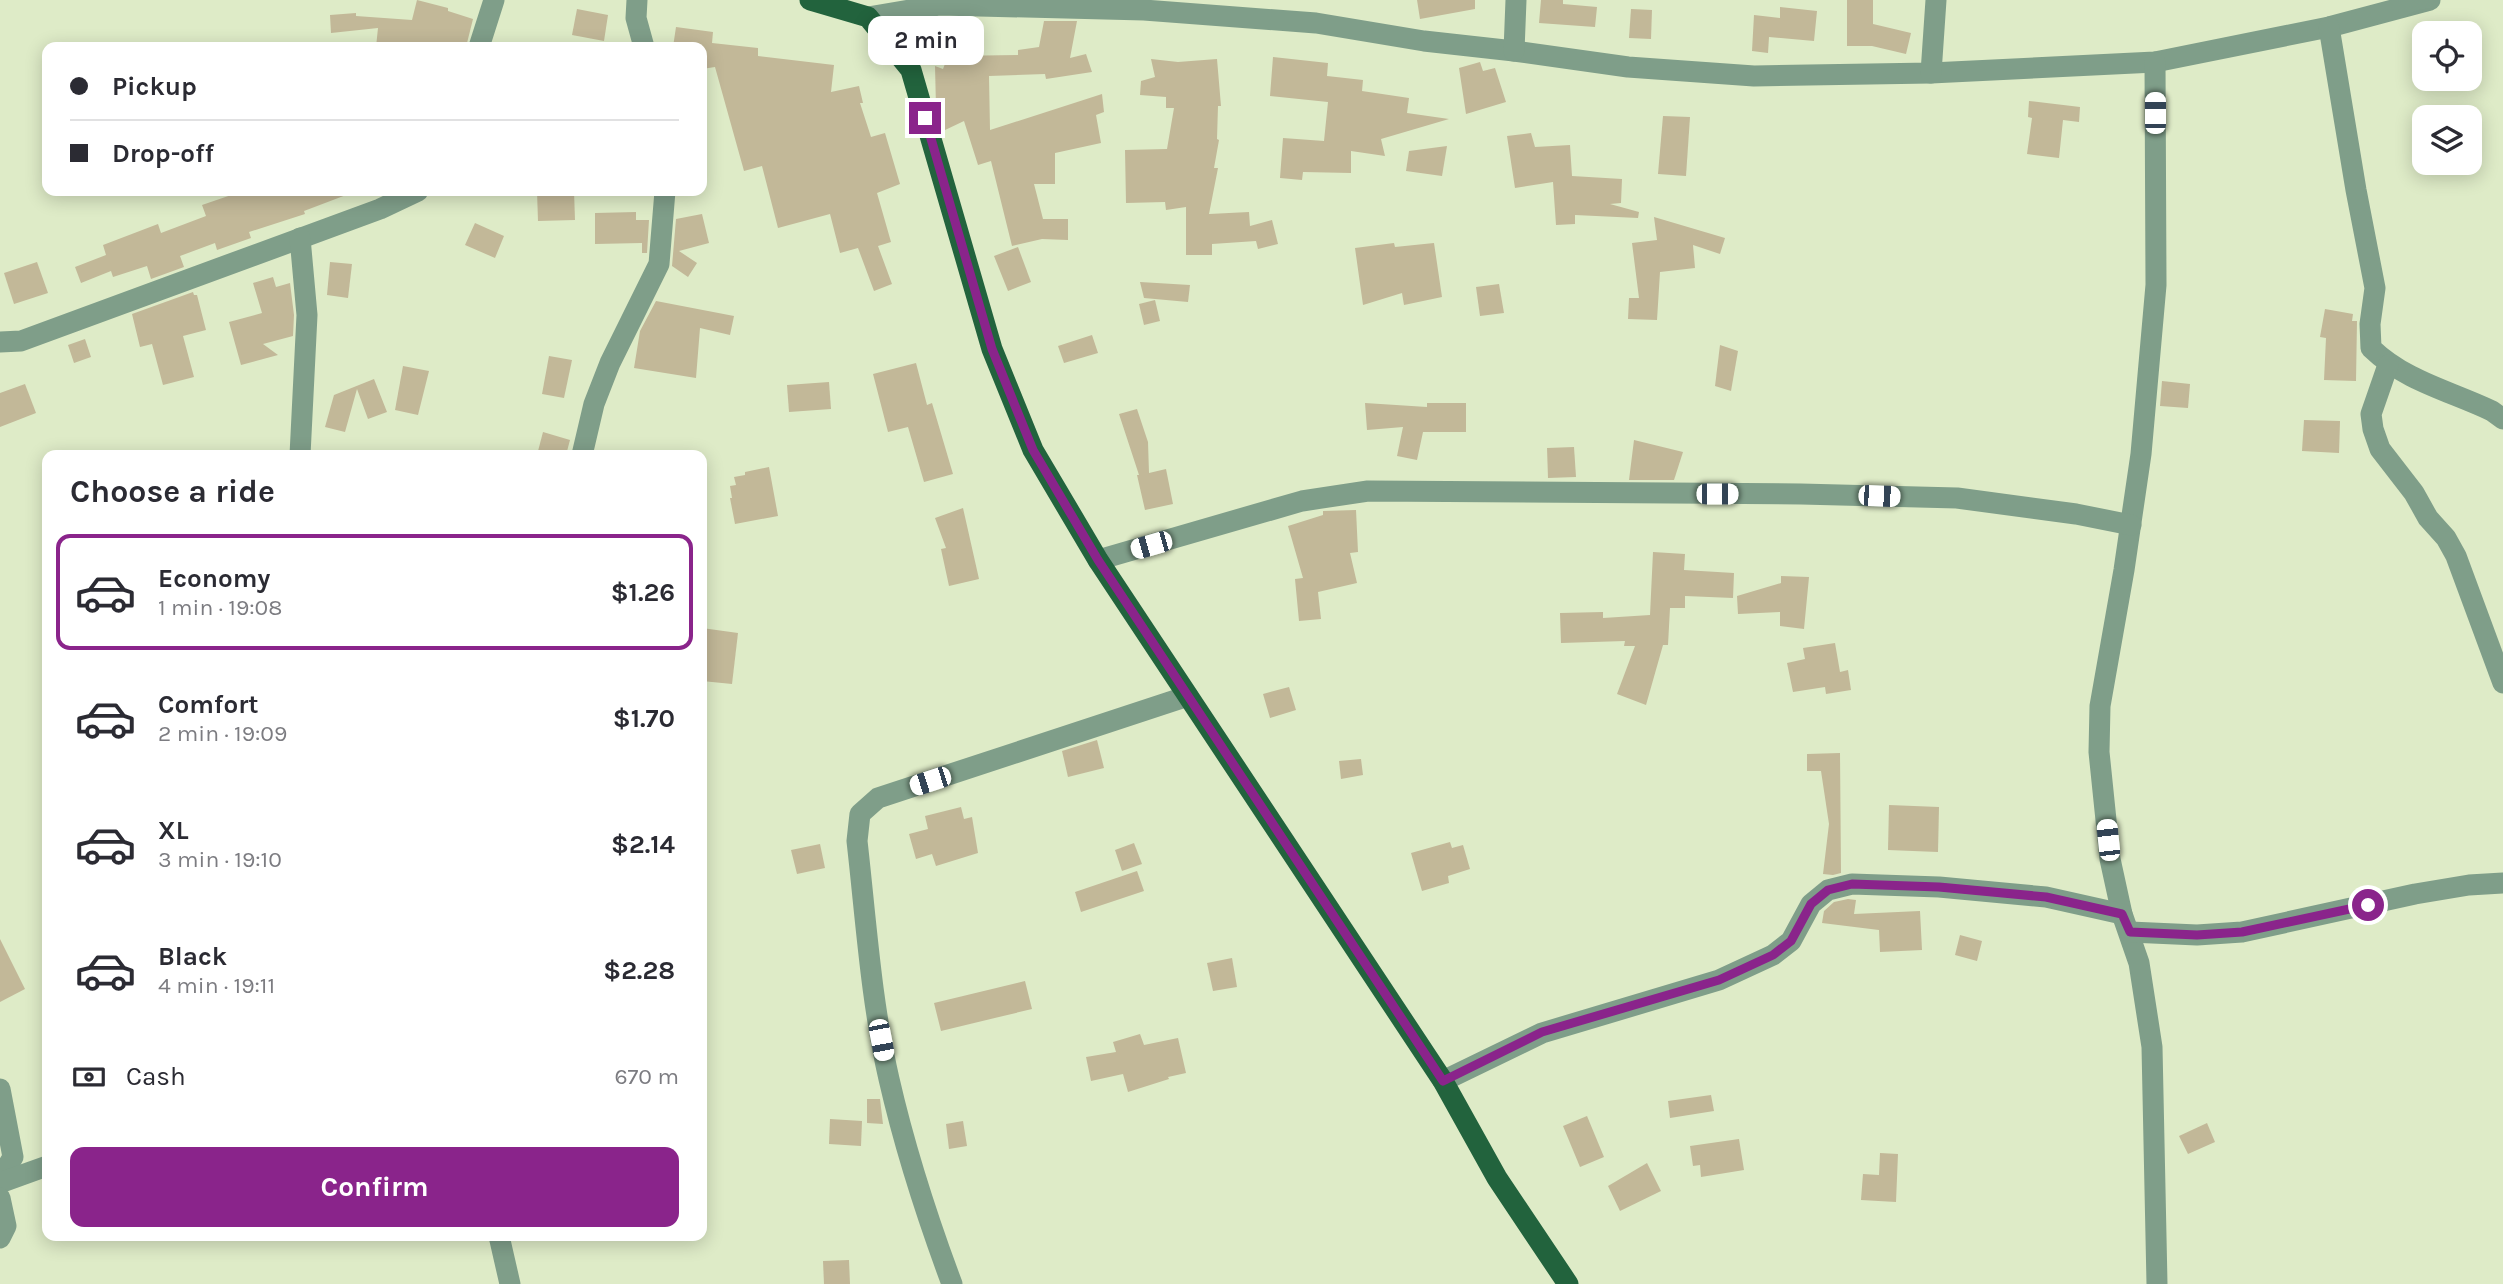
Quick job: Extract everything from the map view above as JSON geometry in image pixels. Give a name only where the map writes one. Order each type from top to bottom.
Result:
[{"type":"main road","points":[[810,0],[868,17],[911,70],[992,349],[1033,450],[1098,560],[1443,1081],[1497,1178],[1568,1284]]},
{"type":"street","points":[[481,42],[494,0]]},
{"type":"street","points":[[638,0],[636,18],[643,42]]},
{"type":"street","points":[[1514,51],[1517,0]]},
{"type":"street","points":[[1931,73],[1936,0]]},
{"type":"street","points":[[868,17],[941,3],[1145,5],[1316,23],[1424,41],[1628,67],[1754,76],[1931,73],[2155,62],[2329,27],[2430,0]]},
{"type":"street","points":[[2329,27],[2375,288],[2370,324],[2371,348],[2388,365],[2492,411],[2503,419]]},
{"type":"street","points":[[2155,62],[2156,285],[2141,454],[2100,706],[2099,752],[2110,859],[2139,963],[2152,1047],[2157,1284]]},
{"type":"street","points":[[0,342],[21,341],[380,209],[407,196]]},
{"type":"street","points":[[583,450],[594,404],[610,363],[659,264],[665,196]]},
{"type":"street","points":[[300,238],[307,316],[300,450]]},
{"type":"street","points":[[2388,365],[2371,414],[2380,449],[2414,493],[2456,556],[2503,683]]},
{"type":"street","points":[[1098,560],[1302,501],[1368,491],[1957,498],[2076,514],[2131,526]]},
{"type":"street","points":[[952,1284],[922,1204],[889,1079],[878,1020],[857,841],[860,814],[878,798],[1188,696]]},
{"type":"street","points":[[1443,1081],[1542,1032],[1719,980],[1773,955],[1791,941],[1811,904],[1828,890],[1852,884],[1952,888],[2046,897],[2126,923],[2197,935],[2242,932],[2415,894],[2469,885],[2503,883]]},
{"type":"street","points":[[0,1089],[13,1157],[0,1181]]},
{"type":"street","points":[[0,1181],[42,1168]]},
{"type":"street","points":[[0,1198],[6,1226],[0,1238]]},
{"type":"street","points":[[500,1241],[510,1284]]},
{"type":"building","points":[[417,0],[448,8],[448,11],[473,19],[467,42],[377,42],[378,28],[331,33],[330,15],[356,13],[356,16],[412,20]]},
{"type":"building","points":[[1417,0],[1475,0],[1475,9],[1420,19]]},
{"type":"building","points":[[1541,0],[1563,0],[1563,4],[1597,7],[1595,27],[1539,23]]},
{"type":"building","points":[[1847,0],[1873,0],[1873,24],[1911,33],[1906,54],[1872,46],[1847,46]]},
{"type":"building","points":[[1780,7],[1817,11],[1814,41],[1769,37],[1768,53],[1752,51],[1754,15],[1780,18]]},
{"type":"building","points":[[577,9],[608,15],[604,41],[572,35]]},
{"type":"building","points":[[1631,9],[1652,10],[1651,39],[1629,38]]},
{"type":"building","points":[[1044,21],[1077,21],[1070,58],[1086,54],[1092,72],[1046,79],[1045,74],[989,76],[990,130],[1102,94],[1104,112],[1096,115],[1101,143],[1055,153],[1055,184],[1034,184],[1043,219],[1068,219],[1068,240],[1042,239],[1012,246],[991,161],[978,165],[964,121],[943,131],[941,128],[936,107],[935,66],[943,69],[948,56],[1018,55],[1018,50],[1039,47]]},
{"type":"building","points":[[676,27],[713,32],[712,43],[758,48],[758,56],[834,65],[831,92],[859,86],[863,103],[860,103],[871,137],[885,133],[900,184],[877,193],[891,242],[878,246],[892,284],[874,291],[858,248],[840,253],[830,214],[778,228],[762,166],[744,171],[715,67],[707,68],[707,42],[674,42]]},
{"type":"building","points":[[1273,57],[1328,63],[1327,76],[1363,80],[1362,91],[1409,98],[1407,113],[1449,119],[1381,139],[1385,156],[1351,151],[1351,173],[1303,172],[1302,180],[1280,178],[1283,138],[1324,141],[1328,102],[1270,96]]},
{"type":"building","points":[[1151,59],[1178,62],[1217,59],[1221,106],[1218,106],[1219,140],[1214,168],[1218,168],[1209,214],[1249,212],[1250,226],[1272,220],[1278,244],[1258,249],[1256,241],[1212,244],[1212,255],[1186,255],[1186,207],[1166,210],[1165,202],[1126,203],[1125,150],[1167,149],[1174,108],[1166,108],[1166,97],[1140,95],[1141,81],[1155,77]]},
{"type":"building","points":[[1480,62],[1483,71],[1495,68],[1506,102],[1466,114],[1459,68]]},
{"type":"building","points":[[2029,101],[2080,107],[2079,122],[2063,120],[2059,158],[2027,154],[2032,118],[2028,117]]},
{"type":"building","points":[[1663,116],[1690,117],[1686,176],[1658,174]]},
{"type":"building","points":[[1531,133],[1535,147],[1570,145],[1572,176],[1622,179],[1621,203],[1610,204],[1639,212],[1638,218],[1575,215],[1575,224],[1556,225],[1553,182],[1515,188],[1507,136]]},
{"type":"building","points":[[1447,146],[1442,176],[1406,171],[1409,151]]},
{"type":"building","points":[[228,196],[343,196],[304,211],[305,214],[249,232],[251,238],[217,250],[215,243],[180,256],[184,267],[151,279],[147,266],[113,277],[111,271],[81,283],[75,267],[106,255],[103,245],[158,224],[161,233],[206,216],[202,205]]},
{"type":"building","points":[[537,196],[574,196],[575,220],[538,221]]},
{"type":"building","points":[[636,212],[636,220],[649,220],[647,253],[642,253],[642,243],[595,244],[595,213]]},
{"type":"building","points":[[702,214],[709,243],[679,251],[697,263],[688,277],[672,266],[676,219]]},
{"type":"building","points":[[1654,217],[1725,238],[1720,254],[1693,245],[1695,268],[1660,272],[1657,320],[1628,319],[1629,298],[1639,298],[1632,243],[1657,240]]},
{"type":"building","points":[[475,223],[504,236],[495,258],[465,245]]},
{"type":"building","points":[[1394,243],[1395,247],[1434,243],[1442,297],[1404,305],[1402,293],[1363,305],[1355,248]]},
{"type":"building","points":[[1018,247],[1031,282],[1008,291],[994,256]]},
{"type":"building","points":[[37,262],[48,293],[14,304],[4,273]]},
{"type":"building","points":[[330,262],[352,264],[348,298],[327,295]]},
{"type":"building","points":[[273,277],[276,287],[290,283],[294,315],[293,336],[263,344],[278,355],[241,365],[229,322],[262,313],[253,283]]},
{"type":"building","points":[[1140,282],[1190,285],[1188,302],[1144,298]]},
{"type":"building","points":[[1499,284],[1504,313],[1480,316],[1476,287]]},
{"type":"building","points":[[193,292],[197,295],[206,330],[183,336],[194,377],[163,385],[152,344],[140,347],[132,314]]},
{"type":"building","points":[[1155,300],[1160,321],[1144,325],[1139,304]]},
{"type":"building","points":[[656,301],[734,316],[730,335],[700,328],[696,378],[634,368],[640,331]]},
{"type":"building","points":[[2325,309],[2353,314],[2352,321],[2357,321],[2356,381],[2324,380],[2326,338],[2320,337]]},
{"type":"building","points":[[1092,335],[1098,353],[1064,363],[1058,346]]},
{"type":"building","points":[[85,339],[91,357],[74,363],[68,345]]},
{"type":"building","points":[[1720,345],[1738,351],[1731,391],[1715,386]]},
{"type":"building","points":[[549,356],[572,360],[564,398],[542,394]]},
{"type":"building","points":[[916,363],[927,405],[932,403],[953,474],[924,482],[908,427],[888,432],[873,374]]},
{"type":"building","points":[[403,366],[429,371],[418,415],[395,410]]},
{"type":"building","points":[[374,379],[387,412],[368,419],[357,389],[345,432],[325,427],[334,395]]},
{"type":"building","points":[[2162,381],[2190,384],[2188,408],[2160,406]]},
{"type":"building","points":[[829,382],[831,409],[789,412],[787,385]]},
{"type":"building","points":[[25,384],[36,413],[0,427],[0,393]]},
{"type":"building","points":[[1365,403],[1427,407],[1427,403],[1466,403],[1466,432],[1423,432],[1417,460],[1397,456],[1403,427],[1367,430]]},
{"type":"building","points":[[1137,409],[1148,442],[1149,473],[1166,469],[1173,504],[1145,510],[1139,475],[1119,414]]},
{"type":"building","points":[[2304,420],[2340,421],[2339,453],[2302,451]]},
{"type":"building","points":[[543,432],[570,440],[567,450],[538,450]]},
{"type":"building","points":[[1634,440],[1683,452],[1674,480],[1629,480]]},
{"type":"building","points":[[1574,447],[1576,477],[1548,478],[1547,448]]},
{"type":"building","points":[[769,467],[778,516],[735,524],[730,498],[730,486],[736,485],[734,477]]},
{"type":"building","points":[[963,508],[979,579],[949,586],[941,549],[946,548],[935,518]]},
{"type":"building","points":[[1356,510],[1358,552],[1350,553],[1357,583],[1318,592],[1321,619],[1299,621],[1295,579],[1303,578],[1288,526],[1323,515],[1323,511]]},
{"type":"building","points":[[1653,552],[1685,554],[1684,570],[1734,573],[1733,598],[1685,596],[1685,608],[1670,608],[1668,645],[1663,645],[1646,705],[1617,694],[1635,646],[1624,646],[1625,641],[1561,643],[1560,613],[1603,612],[1603,618],[1650,615]]},
{"type":"building","points":[[1781,576],[1809,577],[1804,629],[1780,626],[1780,612],[1738,614],[1737,596],[1781,583]]},
{"type":"building","points":[[707,629],[738,633],[732,684],[707,682]]},
{"type":"building","points":[[1835,643],[1840,672],[1848,670],[1851,690],[1826,694],[1825,687],[1793,692],[1787,663],[1805,659],[1803,648]]},
{"type":"building","points":[[1289,687],[1296,710],[1270,718],[1263,694]]},
{"type":"building","points":[[1097,740],[1104,768],[1068,777],[1062,751]]},
{"type":"building","points":[[1840,753],[1841,873],[1833,875],[1823,874],[1829,824],[1821,771],[1807,771],[1807,754]]},
{"type":"building","points":[[1361,759],[1363,775],[1341,779],[1339,761]]},
{"type":"building","points":[[1889,805],[1939,807],[1938,852],[1888,850]]},
{"type":"building","points":[[961,807],[964,819],[972,817],[978,853],[936,866],[932,854],[916,859],[909,834],[928,829],[925,816]]},
{"type":"building","points":[[1450,842],[1452,848],[1463,845],[1470,869],[1448,876],[1449,883],[1422,891],[1411,853]]},
{"type":"building","points":[[1134,843],[1142,864],[1122,871],[1115,850]]},
{"type":"building","points":[[820,844],[825,868],[797,874],[791,850]]},
{"type":"building","points":[[1137,871],[1144,891],[1081,912],[1075,892]]},
{"type":"building","points":[[1856,900],[1854,914],[1920,911],[1922,950],[1880,952],[1879,930],[1822,923],[1824,911],[1834,902]]},
{"type":"building","points":[[1960,935],[1982,941],[1977,961],[1955,955]]},
{"type":"building","points":[[0,939],[25,989],[0,1002]]},
{"type":"building","points":[[1232,958],[1237,987],[1213,991],[1207,963]]},
{"type":"building","points":[[1025,981],[1032,1009],[941,1031],[934,1003]]},
{"type":"building","points":[[1140,1034],[1144,1045],[1178,1038],[1186,1073],[1128,1092],[1123,1074],[1091,1081],[1086,1057],[1116,1052],[1113,1042]]},
{"type":"building","points":[[1711,1095],[1714,1111],[1670,1118],[1668,1101]]},
{"type":"building","points":[[867,1099],[880,1099],[883,1124],[867,1123]]},
{"type":"building","points":[[1587,1116],[1604,1157],[1580,1167],[1563,1126]]},
{"type":"building","points":[[830,1119],[862,1121],[861,1146],[829,1144]]},
{"type":"building","points":[[963,1121],[967,1146],[949,1149],[946,1124]]},
{"type":"building","points":[[2207,1123],[2215,1142],[2188,1154],[2179,1136]]},
{"type":"building","points":[[1739,1139],[1744,1170],[1701,1177],[1700,1165],[1693,1166],[1690,1146]]},
{"type":"building","points":[[1880,1153],[1898,1154],[1896,1202],[1861,1200],[1863,1174],[1879,1175]]},
{"type":"building","points":[[1647,1163],[1661,1191],[1620,1211],[1608,1186]]},
{"type":"building","points":[[849,1260],[850,1284],[824,1284],[823,1261]]},
{"type":"route","points":[[925,118],[992,349],[1033,450],[1098,560],[1443,1081],[1542,1032],[1719,980],[1773,955],[1791,941],[1811,904],[1828,890],[1852,884],[1939,887],[2046,897],[2122,914],[2130,932],[2197,935],[2242,932],[2368,905]]}]
